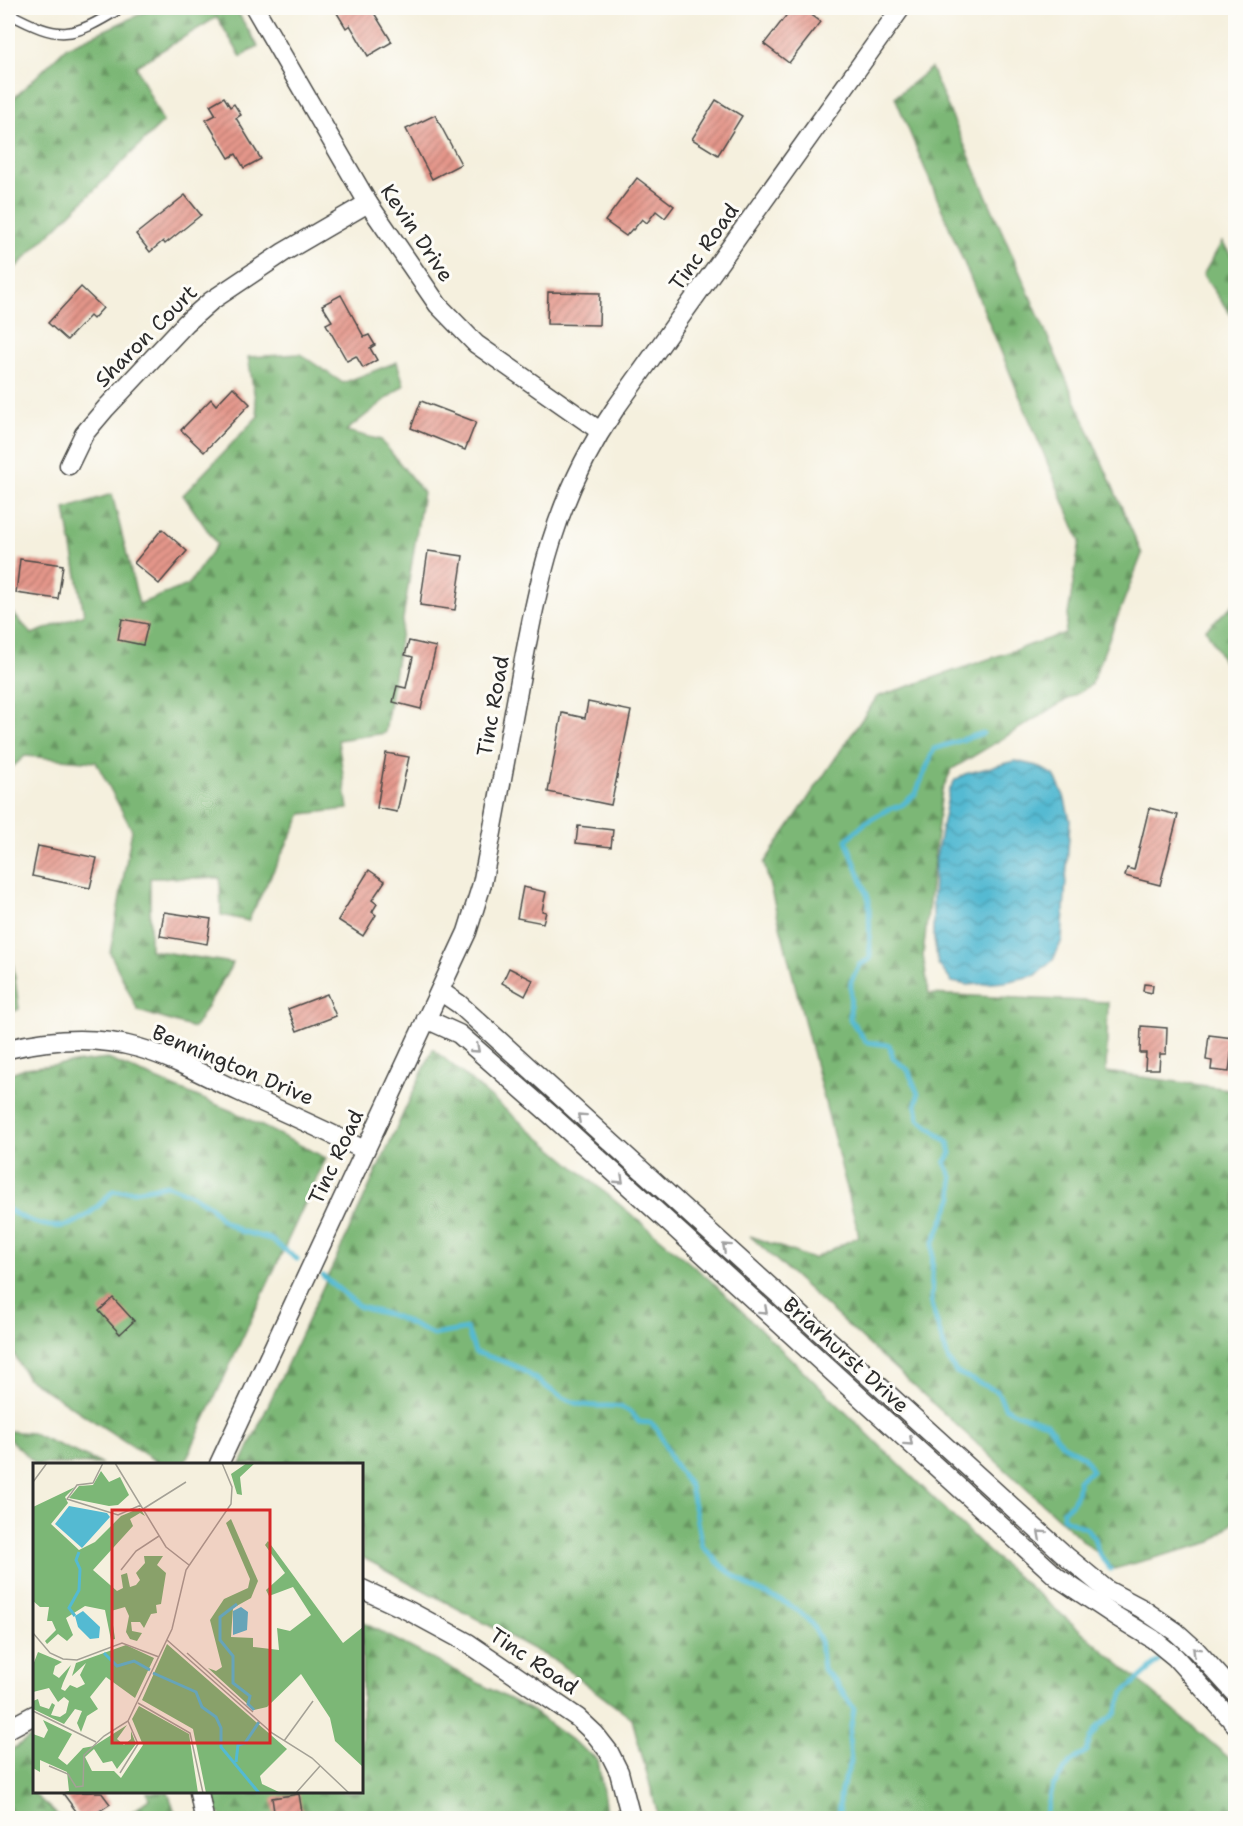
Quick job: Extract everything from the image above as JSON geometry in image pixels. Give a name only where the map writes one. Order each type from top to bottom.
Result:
[{"type":"street","name":"Kevin Drive","points":[[255,8],[368,203],[438,305],[476,344],[600,431]]},
{"type":"street","name":"Tinc Road","points":[[219,1463],[467,932],[482,884],[532,616],[547,552],[566,496],[600,431],[901,8]]},
{"type":"street","name":"Sharon Court","points":[[69,465],[84,434],[105,408],[186,323],[211,301],[284,252],[368,203]]},
{"type":"street","name":"Briarhurst Drive","points":[[440,992],[459,1004],[1066,1556],[1107,1590],[1141,1608],[1176,1632],[1196,1650],[1236,1694]]},
{"type":"street","name":"Briarhurst Drive","points":[[426,1019],[459,1034],[484,1056],[1057,1577],[1153,1639],[1174,1657],[1236,1725]]},
{"type":"street","name":"Bennington Drive","points":[[8,1049],[38,1042],[73,1041],[101,1041],[138,1048],[176,1062],[313,1124],[364,1150]]},
{"type":"street","name":"Tinc Road","points":[[363,1588],[468,1643],[578,1718],[609,1752],[619,1772],[631,1818]]},
{"type":"street","points":[[8,1729],[33,1715]]},
{"type":"street","points":[[199,1793],[204,1818]]},
{"type":"lane","points":[[8,13],[39,30],[65,33],[78,32],[121,8]]},
{"type":"green space","points":[[154,8],[235,8],[258,46],[241,57],[217,17],[136,66],[163,122],[8,275],[8,104],[67,47]]},
{"type":"green space","points":[[931,68],[1142,554],[1091,685],[952,769],[942,790],[923,955],[929,994],[1108,1002],[1106,1072],[1235,1090],[1235,1520],[1212,1542],[1114,1569],[750,1236],[813,1259],[859,1236],[764,863],[877,697],[1065,633],[1080,541],[895,97]]},
{"type":"green space","points":[[1222,242],[1235,261],[1235,321],[1203,275]]},
{"type":"green space","points":[[300,354],[343,383],[397,362],[404,385],[346,431],[381,440],[423,492],[385,733],[338,740],[348,809],[302,814],[248,921],[221,915],[220,878],[150,878],[150,950],[233,963],[194,1028],[138,1011],[110,953],[132,830],[96,762],[25,756],[8,771],[8,608],[32,634],[84,614],[65,509],[112,494],[139,604],[188,585],[217,544],[183,495],[258,416],[248,357]]},
{"type":"green space","points":[[1235,603],[1235,667],[1228,670],[1206,629]]},
{"type":"green space","points":[[8,927],[19,1009],[8,1014]]},
{"type":"green space","points":[[433,1049],[710,1280],[991,1554],[1235,1763],[1235,1818],[659,1818],[632,1719],[557,1662],[363,1558],[363,1463],[241,1463]]},
{"type":"green space","points":[[108,1059],[234,1112],[326,1158],[184,1463],[158,1463],[27,1378],[8,1343],[8,1074],[25,1068]]},
{"type":"green space","points":[[8,1431],[32,1433],[100,1463],[35,1463],[8,1438]]},
{"type":"green space","points":[[363,1623],[532,1711],[598,1760],[607,1818],[223,1818],[217,1812],[213,1793],[363,1793]]},
{"type":"green space","points":[[33,1736],[33,1793],[61,1818],[8,1818],[8,1752]]},
{"type":"green space","points":[[147,1793],[168,1793],[177,1818],[123,1818],[149,1799]]},
{"type":"water","points":[[1015,761],[1037,766],[1054,775],[1064,796],[1070,820],[1062,940],[1053,960],[1036,975],[1005,982],[968,985],[952,982],[938,964],[933,932],[935,862],[949,791],[955,780],[965,774]]},
{"type":"building","points":[[347,8],[358,8],[360,11],[371,8],[392,42],[368,56],[350,25],[346,28],[337,13]]},
{"type":"building","points":[[792,8],[802,8],[821,22],[789,63],[764,44]]},
{"type":"building","points":[[224,97],[230,107],[234,104],[241,115],[236,118],[261,159],[244,168],[236,154],[229,158],[206,120],[216,115],[210,105]]},
{"type":"building","points":[[716,100],[742,116],[718,155],[692,139]]},
{"type":"building","points":[[435,115],[461,164],[432,179],[406,129]]},
{"type":"building","points":[[637,178],[674,206],[665,218],[656,211],[647,223],[642,219],[626,236],[605,221]]},
{"type":"building","points":[[185,195],[201,215],[165,244],[163,241],[150,252],[136,234]]},
{"type":"building","points":[[81,287],[103,308],[93,319],[90,316],[67,340],[48,323]]},
{"type":"building","points":[[548,292],[600,293],[599,325],[547,324]]},
{"type":"building","points":[[341,295],[364,337],[369,335],[375,345],[370,348],[377,360],[363,368],[356,356],[347,361],[326,324],[332,321],[322,305]]},
{"type":"building","points":[[233,387],[250,404],[204,452],[181,430],[211,399],[216,405]]},
{"type":"building","points":[[421,401],[476,422],[465,450],[411,428]]},
{"type":"building","points":[[162,529],[187,551],[159,584],[134,563]]},
{"type":"building","points":[[428,551],[463,556],[455,610],[420,605]]},
{"type":"building","points":[[20,559],[63,565],[58,599],[16,593]]},
{"type":"building","points":[[122,619],[148,624],[143,645],[118,640]]},
{"type":"building","points":[[409,641],[436,647],[421,709],[393,702],[397,686],[406,688],[413,657],[405,655]]},
{"type":"building","points":[[588,702],[631,711],[611,805],[548,792],[562,713],[585,718]]},
{"type":"building","points":[[386,753],[409,757],[397,812],[377,808]]},
{"type":"building","points":[[1149,808],[1178,815],[1160,885],[1125,876],[1127,868],[1134,870]]},
{"type":"building","points":[[578,826],[613,830],[611,847],[576,843]]},
{"type":"building","points":[[38,846],[97,858],[90,888],[32,876]]},
{"type":"building","points":[[369,870],[385,881],[372,900],[377,904],[372,912],[376,915],[363,936],[338,920]]},
{"type":"building","points":[[523,887],[546,892],[542,911],[546,912],[543,923],[517,918]]},
{"type":"building","points":[[164,912],[211,919],[207,944],[160,936]]},
{"type":"building","points":[[509,968],[533,980],[525,996],[502,983]]},
{"type":"building","points":[[1144,984],[1153,985],[1152,993],[1143,991]]},
{"type":"building","points":[[327,994],[336,1016],[297,1031],[288,1009]]},
{"type":"building","points":[[1141,1026],[1167,1028],[1166,1054],[1160,1054],[1159,1069],[1145,1069],[1146,1053],[1140,1053]]},
{"type":"building","points":[[1209,1035],[1233,1038],[1229,1072],[1211,1070],[1212,1061],[1206,1060]]},
{"type":"building","points":[[113,1298],[134,1321],[120,1334],[99,1311]]},
{"type":"building","points":[[63,1793],[102,1793],[110,1804],[89,1818],[81,1818]]},
{"type":"building","points":[[299,1794],[303,1818],[275,1818],[272,1798]]},
{"type":"waterway","points":[[983,733],[934,749],[916,793],[902,805],[885,811],[865,823],[846,840],[869,900],[870,959],[859,965],[851,982],[850,1019],[866,1042],[889,1045],[893,1058],[908,1070],[918,1094],[916,1106],[919,1119],[948,1142],[951,1153],[945,1163],[952,1177],[953,1197],[933,1244],[931,1304],[948,1359],[956,1372],[997,1391],[1005,1407],[1017,1414],[1047,1423],[1061,1443],[1084,1457],[1092,1471],[1078,1480],[1075,1497],[1063,1511],[1063,1518],[1087,1529],[1094,1538],[1098,1552],[1110,1569]]},
{"type":"waterway","points":[[8,1209],[40,1224],[68,1225],[86,1216],[113,1191],[134,1191],[167,1185],[190,1194],[210,1206],[222,1220],[240,1231],[270,1239],[297,1259]]},
{"type":"waterway","points":[[323,1276],[360,1307],[394,1316],[433,1335],[467,1329],[475,1352],[519,1368],[572,1402],[626,1409],[639,1422],[651,1423],[658,1430],[672,1461],[690,1486],[702,1546],[724,1568],[750,1587],[784,1602],[800,1612],[812,1624],[820,1639],[823,1669],[835,1681],[854,1709],[849,1737],[851,1762],[841,1790],[839,1807],[842,1818]]},
{"type":"waterway","points":[[1045,1818],[1053,1786],[1070,1763],[1086,1751],[1099,1726],[1115,1714],[1124,1692],[1159,1661]]}]
